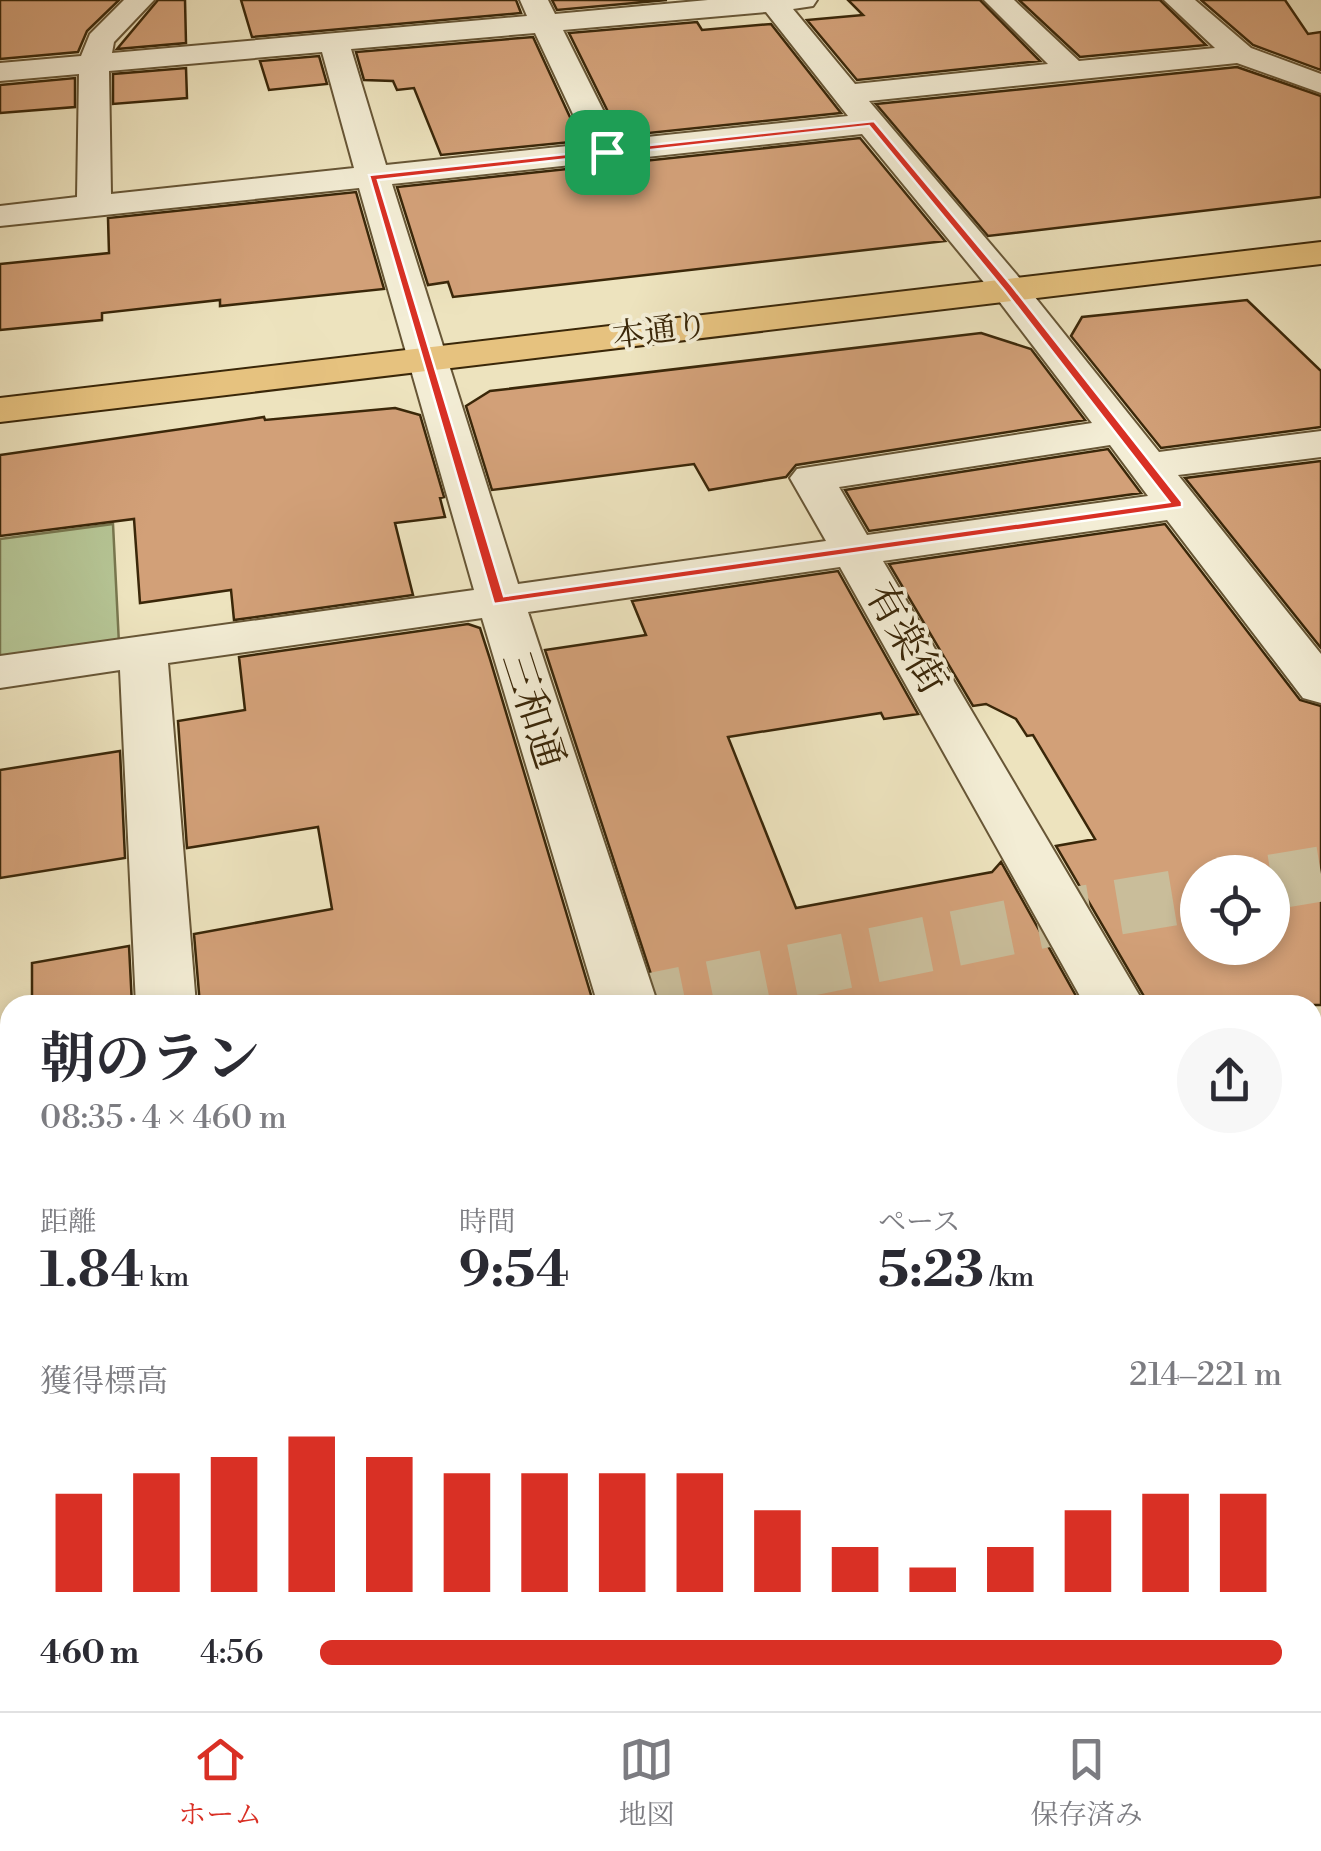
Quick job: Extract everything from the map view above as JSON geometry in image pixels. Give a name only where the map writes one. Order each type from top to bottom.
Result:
[{"type":"highway","name":"本通り","points":[[0,410],[421,342],[1002,268],[1321,253]]},
{"type":"highway","name":"本通り","points":[[0,375],[421,342]]},
{"type":"street","points":[[94,206],[94,64],[100,40],[140,0]]},
{"type":"street","points":[[998,0],[1072,71]]},
{"type":"street","points":[[1178,0],[1240,54],[1321,84]]},
{"type":"street","points":[[0,72],[334,42],[540,12],[782,1],[847,94],[1002,268],[1135,448],[1321,686]]},
{"type":"street","points":[[540,12],[607,152]]},
{"type":"street","name":"三和通","points":[[334,42],[499,601],[625,995]]},
{"type":"street","points":[[847,94],[1240,54]]},
{"type":"street","points":[[0,216],[871,123]]},
{"type":"street","points":[[1135,448],[1321,444]]},
{"type":"street","name":"有楽街","points":[[1109,995],[856,548],[812,478],[1135,448]]},
{"type":"street","points":[[0,672],[1178,504]]},
{"type":"street","points":[[142,652],[165,995]]},
{"type":"green space","points":[[113,524],[119,644],[0,662],[0,539]]},
{"type":"building","points":[[0,0],[119,0],[87,31],[78,52],[0,59]]},
{"type":"building","points":[[158,0],[185,0],[186,43],[117,49]]},
{"type":"building","points":[[241,0],[516,0],[521,13],[252,37]]},
{"type":"building","points":[[552,0],[667,0],[557,10]]},
{"type":"building","points":[[848,0],[980,0],[1040,61],[857,80],[807,20],[863,15]]},
{"type":"building","points":[[1019,0],[1160,0],[1206,45],[1080,57]]},
{"type":"building","points":[[1201,0],[1285,0],[1308,34],[1321,32],[1321,70],[1253,45]]},
{"type":"building","points":[[697,22],[702,30],[771,24],[841,113],[620,136],[569,33]]},
{"type":"building","points":[[533,37],[581,141],[441,155],[414,88],[397,90],[393,81],[364,80],[356,52]]},
{"type":"building","points":[[319,56],[327,84],[269,90],[260,61]]},
{"type":"building","points":[[1237,67],[1321,96],[1321,197],[988,236],[876,104]]},
{"type":"building","points":[[186,68],[187,98],[113,104],[113,74]]},
{"type":"building","points":[[75,78],[75,107],[0,113],[0,85]]},
{"type":"building","points":[[860,138],[945,241],[453,297],[448,282],[428,285],[397,187]]},
{"type":"building","points":[[356,192],[384,289],[220,306],[220,300],[102,313],[102,320],[0,330],[0,264],[109,253],[108,218]]},
{"type":"building","points":[[1247,300],[1321,371],[1321,427],[1161,448],[1071,336],[1082,317]]},
{"type":"building","points":[[981,333],[1031,349],[1085,420],[796,465],[786,477],[709,490],[694,464],[492,490],[466,406],[490,391]]},
{"type":"building","points":[[395,408],[420,415],[444,497],[440,498],[445,517],[395,523],[413,595],[234,620],[231,590],[140,603],[134,519],[0,536],[0,455],[264,417],[265,420]]},
{"type":"building","points":[[1108,449],[1141,493],[869,531],[845,490]]},
{"type":"building","points":[[1321,461],[1321,648],[1185,478]]},
{"type":"building","points":[[1165,524],[1300,700],[1321,706],[1321,995],[1143,995],[1056,846],[1095,839],[1033,735],[1027,736],[1016,719],[986,704],[973,706],[889,564]]},
{"type":"building","points":[[838,571],[918,714],[884,719],[881,713],[728,737],[796,908],[992,872],[1001,862],[1075,995],[658,995],[545,650],[646,635],[632,601]]},
{"type":"building","points":[[468,624],[480,628],[591,995],[199,995],[194,934],[332,909],[318,827],[187,848],[178,721],[245,710],[239,657]]},
{"type":"building","points":[[120,751],[125,858],[0,878],[0,770]]},
{"type":"building","points":[[129,946],[131,995],[32,995],[32,963]]},
{"type":"tunnel","points":[[1290,879],[1321,874]]},
{"type":"tunnel","points":[[679,995],[1065,916],[1180,897]]},
{"type":"route","points":[[871,123],[1008,288],[1178,504],[499,601],[372,178],[607,152],[871,123]]}]
